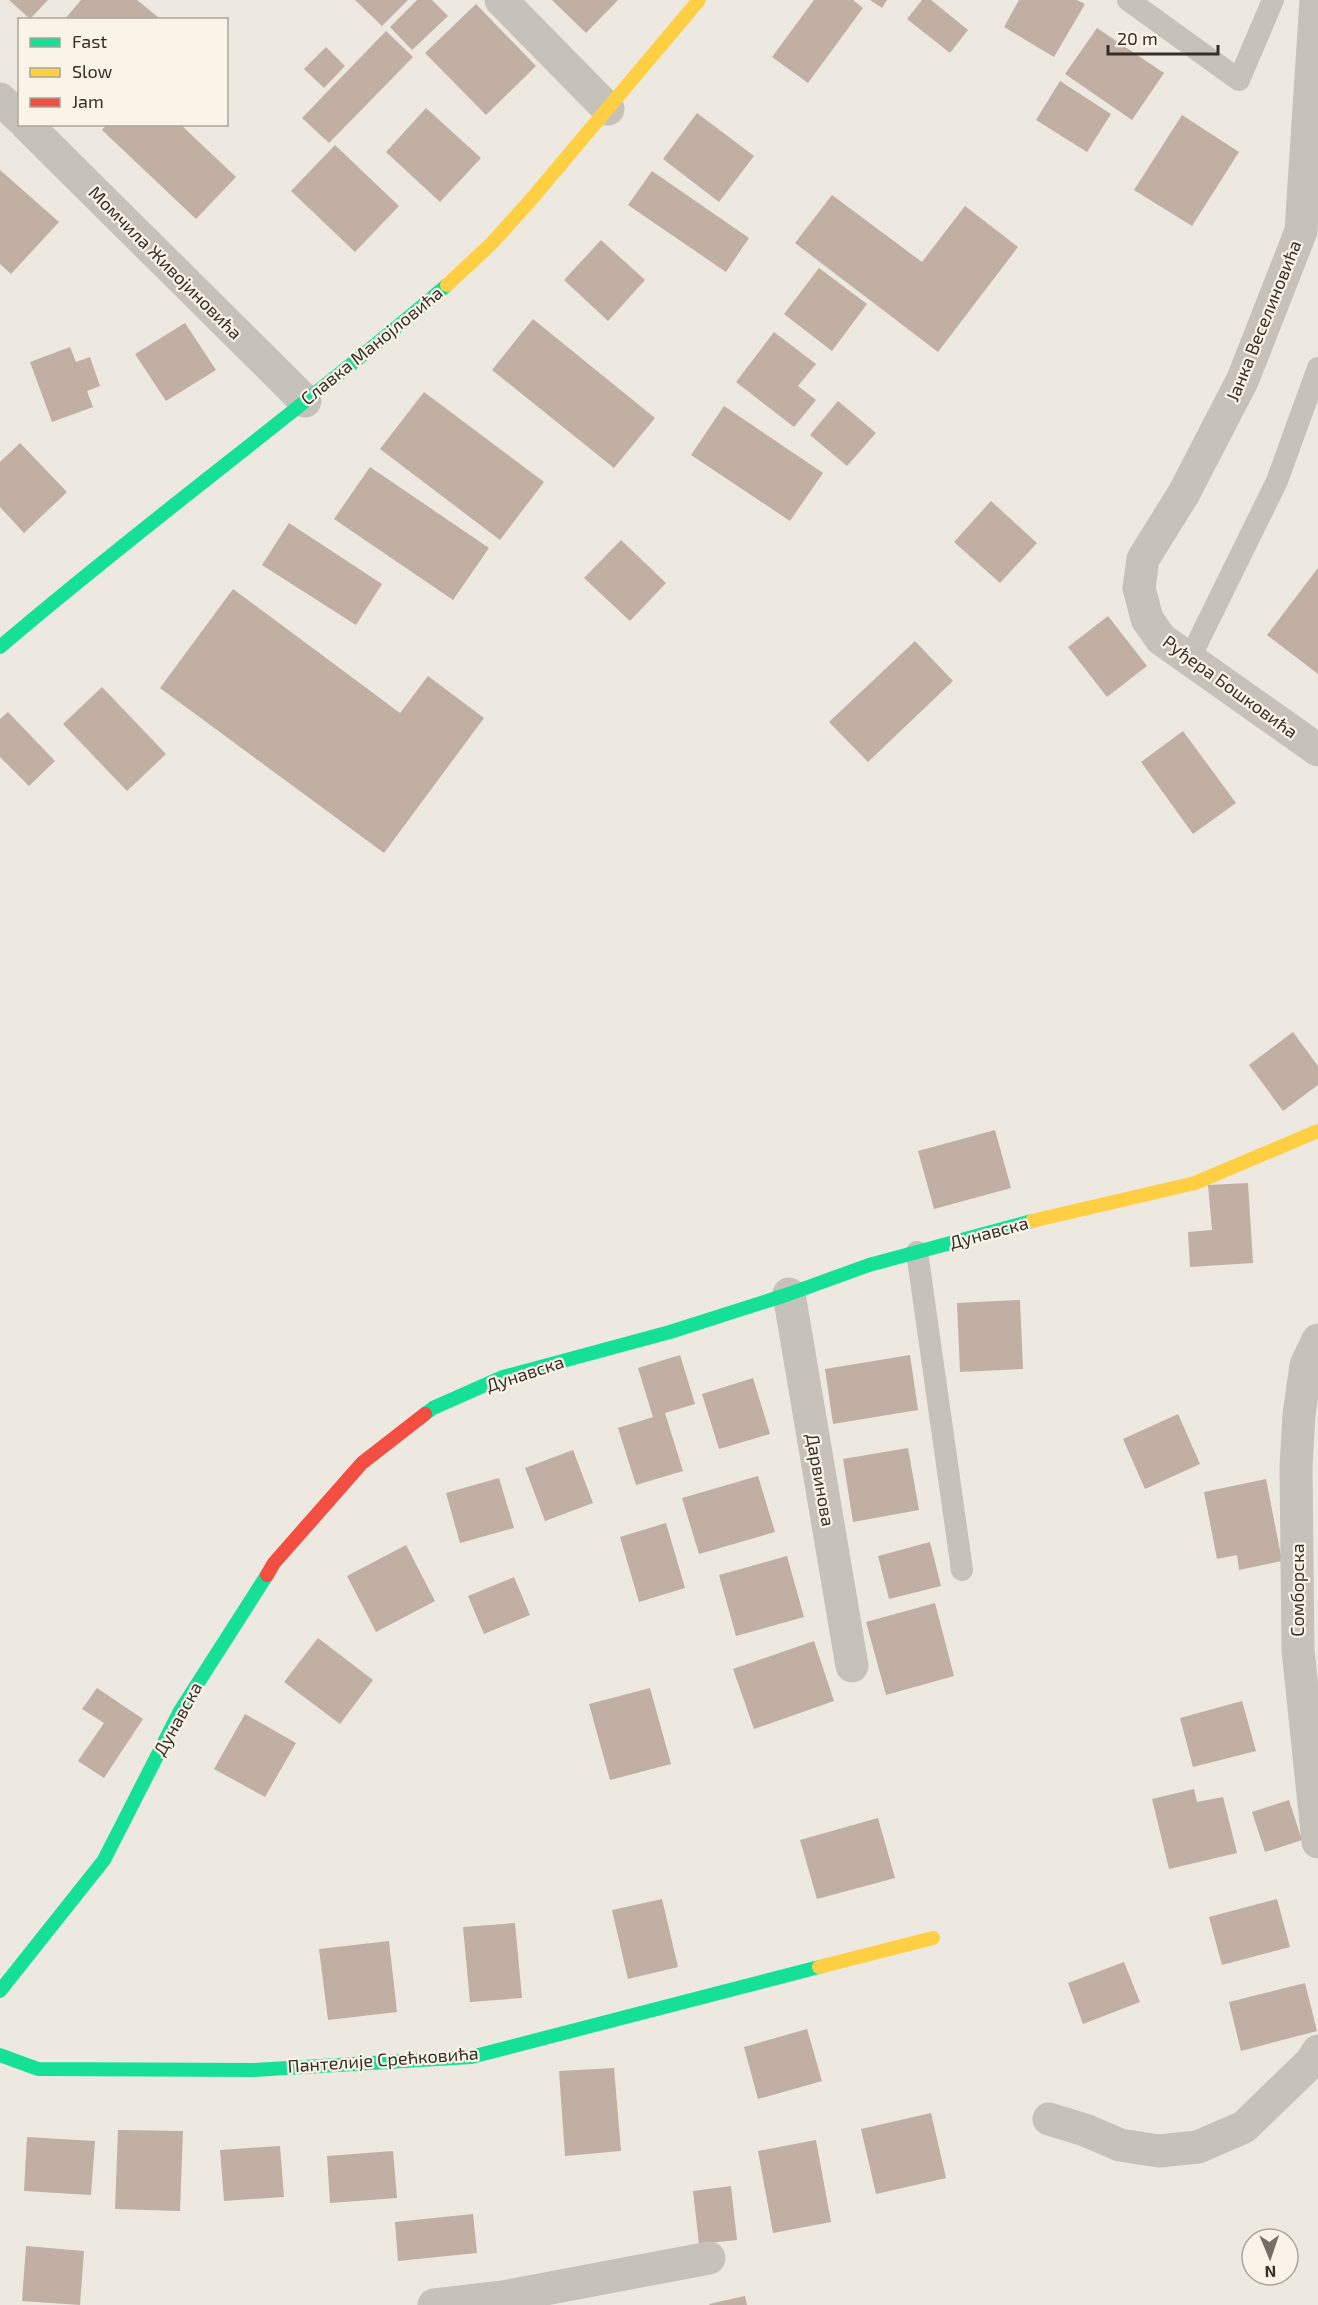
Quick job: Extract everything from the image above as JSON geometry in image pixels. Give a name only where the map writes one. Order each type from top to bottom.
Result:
[{"type":"street","points":[[501,0],[608,109]]},
{"type":"street","name":"Славка Манојловића","points":[[0,647],[140,530],[414,313],[484,251],[540,191],[699,0]]},
{"type":"street","name":"Јанка Веселиновића","points":[[1147,619],[1139,588],[1143,559],[1184,493],[1243,379],[1301,231],[1317,1]]},
{"type":"street","points":[[0,99],[18,116]]},
{"type":"street","name":"Момчила Живојиновића","points":[[28,126],[305,401]]},
{"type":"street","name":"Руђера Бошковића","points":[[1147,619],[1161,639],[1318,750]]},
{"type":"street","name":"Дунавска","points":[[0,1991],[104,1860],[180,1711],[274,1563],[362,1463],[433,1408],[503,1377],[670,1332],[789,1294],[869,1265],[1031,1221],[1195,1183],[1318,1131]]},
{"type":"street","name":"Дарвинова","points":[[789,1294],[852,1666]]},
{"type":"street","name":"Сомборска","points":[[1318,1340],[1306,1365],[1299,1415],[1296,1467],[1298,1650],[1318,1842]]},
{"type":"street","name":"Пантелије Срећковића","points":[[0,2055],[38,2069],[241,2070],[471,2057],[933,1938]]},
{"type":"street","points":[[1049,2119],[1085,2130],[1120,2145],[1159,2151],[1198,2147],[1244,2127],[1311,2061],[1318,2051]]},
{"type":"street","points":[[434,2305],[503,2297],[709,2259]]},
{"type":"lane","points":[[1128,0],[1239,80],[1273,0]]},
{"type":"lane","points":[[1189,660],[1277,481],[1318,368]]},
{"type":"lane","points":[[917,1252],[962,1570]]},
{"type":"building","points":[[9,0],[48,0],[29,18]]},
{"type":"building","points":[[81,0],[137,0],[158,17],[157,18],[66,18]]},
{"type":"building","points":[[355,0],[408,0],[382,26]]},
{"type":"building","points":[[417,0],[432,0],[448,16],[412,50],[390,27]]},
{"type":"building","points":[[552,0],[618,0],[586,33]]},
{"type":"building","points":[[814,0],[853,0],[863,8],[808,83],[772,57]]},
{"type":"building","points":[[870,0],[887,0],[882,8]]},
{"type":"building","points":[[922,0],[931,0],[968,30],[950,53],[907,19]]},
{"type":"building","points":[[1019,0],[1077,0],[1085,4],[1054,57],[1004,27]]},
{"type":"building","points":[[476,4],[536,66],[486,115],[425,53]]},
{"type":"building","points":[[1097,28],[1164,73],[1132,120],[1065,74]]},
{"type":"building","points":[[386,31],[413,57],[329,143],[302,118]]},
{"type":"building","points":[[326,47],[345,66],[324,88],[304,69]]},
{"type":"building","points":[[1060,81],[1111,114],[1087,152],[1036,120]]},
{"type":"building","points":[[426,108],[481,158],[440,202],[386,152]]},
{"type":"building","points":[[697,113],[754,156],[719,202],[663,159]]},
{"type":"building","points":[[1182,115],[1239,152],[1192,226],[1134,190]]},
{"type":"building","points":[[105,126],[182,126],[236,177],[196,219],[102,130]]},
{"type":"building","points":[[335,145],[399,206],[355,252],[291,191]]},
{"type":"building","points":[[0,170],[59,222],[11,274],[0,264]]},
{"type":"building","points":[[652,171],[749,238],[726,272],[628,205]]},
{"type":"building","points":[[832,195],[922,262],[965,206],[1018,247],[938,352],[795,243]]},
{"type":"building","points":[[601,240],[645,280],[608,321],[564,280]]},
{"type":"building","points":[[819,268],[867,304],[832,351],[784,314]]},
{"type":"building","points":[[533,319],[655,418],[614,468],[492,370]]},
{"type":"building","points":[[185,323],[216,370],[166,401],[135,354]]},
{"type":"building","points":[[774,332],[816,364],[798,386],[816,400],[794,427],[736,382]]},
{"type":"building","points":[[70,347],[76,362],[90,357],[100,386],[87,391],[93,407],[52,422],[30,362]]},
{"type":"building","points":[[424,392],[544,482],[500,540],[380,449]]},
{"type":"building","points":[[838,401],[876,433],[847,466],[810,435]]},
{"type":"building","points":[[724,406],[823,473],[790,521],[691,455]]},
{"type":"building","points":[[20,443],[67,492],[24,533],[0,507],[0,462]]},
{"type":"building","points":[[370,467],[489,548],[453,600],[334,519]]},
{"type":"building","points":[[991,501],[1037,543],[1000,583],[954,542]]},
{"type":"building","points":[[289,523],[382,584],[356,625],[262,565]]},
{"type":"building","points":[[621,540],[666,583],[630,621],[584,578]]},
{"type":"building","points":[[1318,568],[1318,674],[1267,635]]},
{"type":"building","points":[[233,589],[400,713],[428,676],[484,718],[384,853],[160,688]]},
{"type":"building","points":[[1108,616],[1147,666],[1107,697],[1068,647]]},
{"type":"building","points":[[915,641],[953,681],[868,762],[829,722]]},
{"type":"building","points":[[102,687],[166,754],[127,791],[63,724]]},
{"type":"building","points":[[8,712],[55,761],[29,786],[0,757],[0,719]]},
{"type":"building","points":[[1183,731],[1236,803],[1193,834],[1141,762]]},
{"type":"building","points":[[1293,1032],[1318,1066],[1318,1085],[1283,1111],[1249,1065]]},
{"type":"building","points":[[995,1130],[1011,1188],[934,1209],[918,1151]]},
{"type":"building","points":[[1248,1183],[1253,1263],[1190,1267],[1188,1232],[1212,1230],[1208,1185]]},
{"type":"building","points":[[1020,1300],[1023,1369],[960,1372],[957,1303]]},
{"type":"building","points":[[680,1355],[695,1404],[665,1413],[683,1471],[636,1485],[618,1428],[653,1417],[638,1368]]},
{"type":"building","points":[[910,1355],[918,1410],[833,1424],[825,1369]]},
{"type":"building","points":[[753,1378],[770,1434],[719,1449],[702,1394]]},
{"type":"building","points":[[1178,1414],[1200,1464],[1145,1489],[1123,1439]]},
{"type":"building","points":[[908,1448],[919,1510],[853,1522],[843,1459]]},
{"type":"building","points":[[573,1450],[593,1503],[545,1521],[525,1468]]},
{"type":"building","points":[[758,1476],[775,1532],[699,1554],[682,1498]]},
{"type":"building","points":[[499,1478],[514,1528],[460,1543],[446,1493]]},
{"type":"building","points":[[1266,1479],[1282,1561],[1239,1570],[1237,1555],[1217,1559],[1204,1492]]},
{"type":"building","points":[[666,1523],[685,1588],[639,1602],[620,1537]]},
{"type":"building","points":[[930,1542],[941,1586],[889,1599],[878,1556]]},
{"type":"building","points":[[406,1545],[435,1601],[376,1632],[347,1576]]},
{"type":"building","points":[[787,1556],[804,1617],[736,1636],[719,1575]]},
{"type":"building","points":[[514,1577],[530,1615],[484,1634],[468,1596]]},
{"type":"building","points":[[935,1603],[954,1676],[886,1695],[866,1622]]},
{"type":"building","points":[[318,1638],[373,1680],[340,1724],[284,1682]]},
{"type":"building","points":[[814,1641],[834,1701],[754,1729],[733,1669]]},
{"type":"building","points":[[97,1688],[143,1719],[104,1778],[78,1761],[104,1723],[82,1709]]},
{"type":"building","points":[[650,1688],[671,1764],[610,1780],[589,1704]]},
{"type":"building","points":[[1242,1701],[1256,1751],[1193,1767],[1180,1718]]},
{"type":"building","points":[[245,1714],[296,1743],[265,1797],[214,1769]]},
{"type":"building","points":[[1194,1789],[1197,1802],[1223,1797],[1237,1853],[1169,1869],[1152,1799]]},
{"type":"building","points":[[1289,1800],[1302,1840],[1265,1852],[1252,1812]]},
{"type":"building","points":[[878,1818],[895,1878],[817,1899],[800,1840]]},
{"type":"building","points":[[662,1899],[678,1967],[628,1979],[612,1910]]},
{"type":"building","points":[[1277,1899],[1290,1947],[1222,1965],[1209,1917]]},
{"type":"building","points":[[515,1923],[522,1998],[470,2002],[463,1927]]},
{"type":"building","points":[[389,1941],[397,2012],[328,2020],[319,1949]]},
{"type":"building","points":[[1124,1962],[1140,2002],[1083,2024],[1068,1983]]},
{"type":"building","points":[[1305,1983],[1317,2031],[1241,2051],[1229,2002]]},
{"type":"building","points":[[807,2029],[822,2081],[758,2099],[744,2047]]},
{"type":"building","points":[[614,2068],[621,2151],[565,2156],[559,2071]]},
{"type":"building","points":[[931,2113],[946,2178],[876,2194],[861,2129]]},
{"type":"building","points":[[118,2130],[183,2131],[180,2211],[115,2209]]},
{"type":"building","points":[[27,2137],[95,2141],[91,2195],[24,2191]]},
{"type":"building","points":[[816,2140],[831,2222],[773,2233],[758,2151]]},
{"type":"building","points":[[280,2146],[284,2197],[224,2201],[220,2150]]},
{"type":"building","points":[[393,2151],[397,2198],[330,2203],[327,2156]]},
{"type":"building","points":[[731,2186],[737,2240],[699,2244],[693,2191]]},
{"type":"building","points":[[473,2214],[477,2253],[398,2261],[395,2222]]},
{"type":"building","points":[[26,2246],[84,2251],[80,2305],[22,2301]]},
{"type":"building","points":[[745,2296],[747,2305],[709,2304]]},
{"type":"traffic: fast","points":[[0,647],[447,285]]},
{"type":"traffic: fast","points":[[425,1414],[433,1408],[503,1377],[670,1332],[789,1294],[869,1265],[1032,1221]]},
{"type":"traffic: fast","points":[[0,1991],[104,1860],[180,1711],[267,1575]]},
{"type":"traffic: fast","points":[[0,2055],[38,2069],[253,2070],[471,2057],[819,1967]]},
{"type":"traffic: slow","points":[[447,285],[492,243],[529,202],[699,0]]},
{"type":"traffic: slow","points":[[1032,1221],[1195,1183],[1318,1131]]},
{"type":"traffic: slow","points":[[819,1967],[933,1938]]},
{"type":"traffic: jam","points":[[267,1575],[274,1563],[362,1463],[425,1414]]}]
